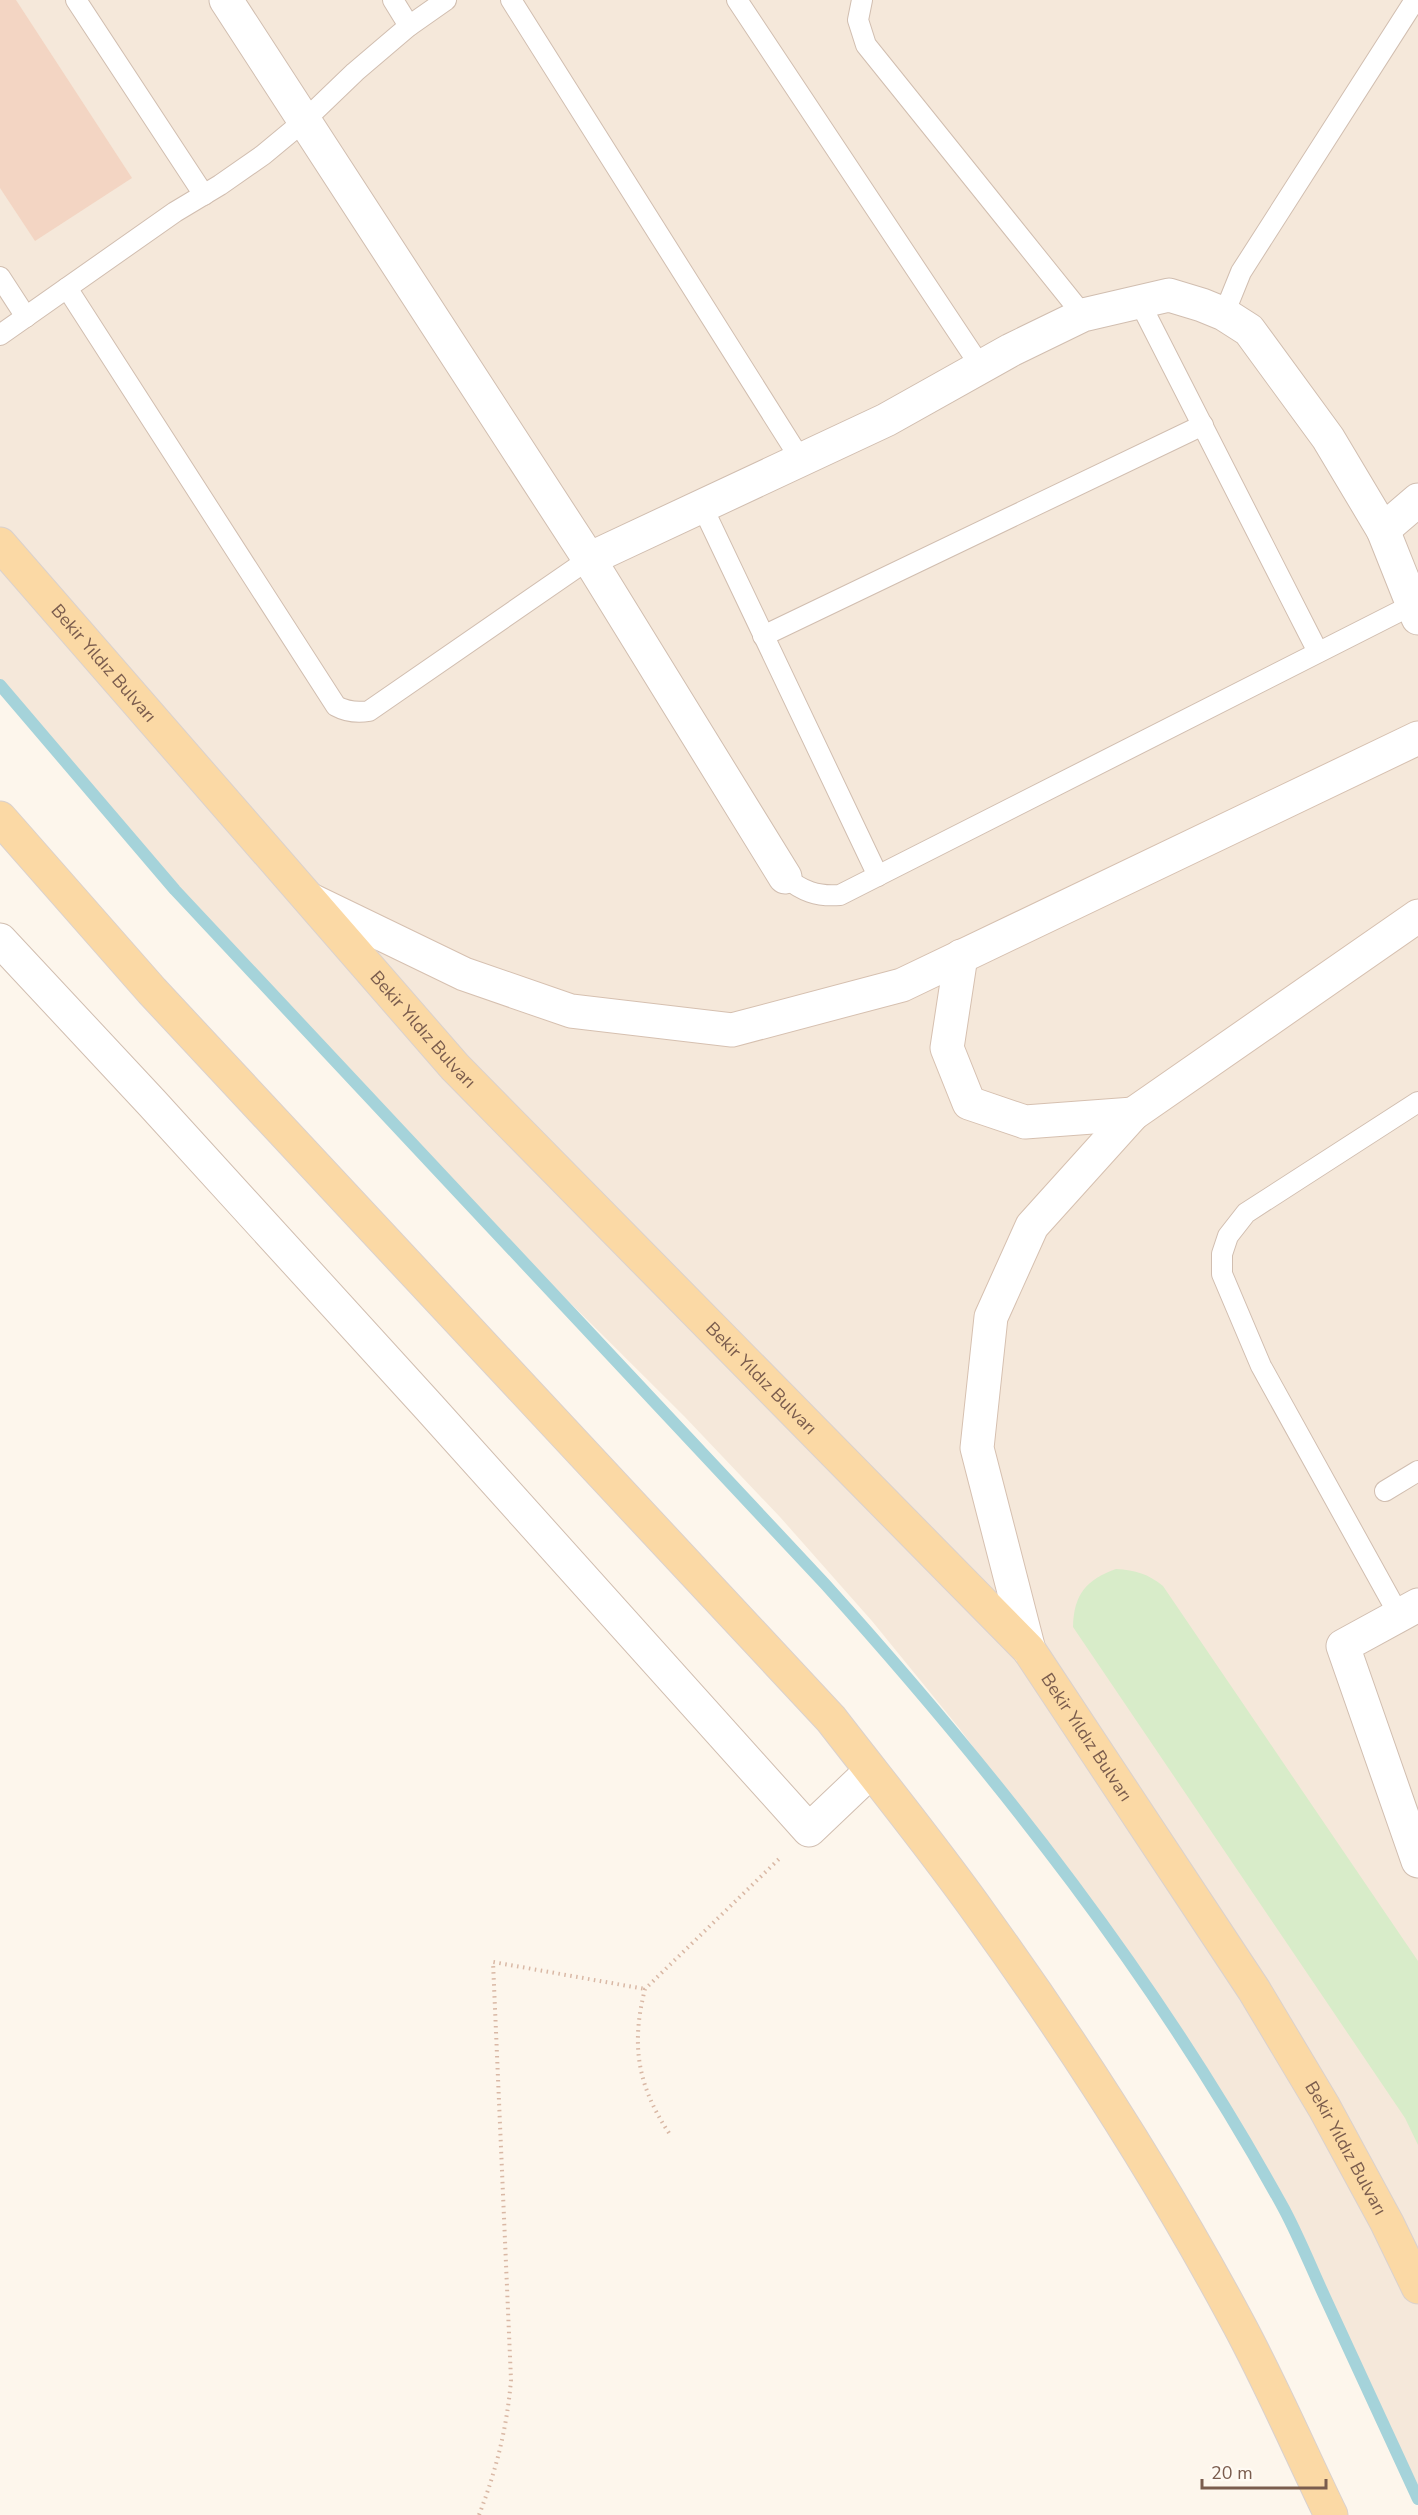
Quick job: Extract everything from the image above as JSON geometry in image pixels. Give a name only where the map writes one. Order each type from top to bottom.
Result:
[{"type":"main road","name":"Bekir Yıldız Bulvarı","points":[[0,544],[455,1067],[1029,1650],[1254,1990],[1324,2107],[1387,2223],[1418,2287]]},
{"type":"main road","points":[[0,818],[152,991],[831,1719],[984,1918],[1056,2022],[1119,2121],[1239,2324],[1331,2515]]},
{"type":"street","points":[[226,0],[590,559],[785,877]]},
{"type":"street","points":[[590,559],[886,420],[981,367],[1083,315],[1168,295],[1224,314],[1249,330],[1328,438],[1383,530],[1416,611]]},
{"type":"street","points":[[1383,530],[1418,500]]},
{"type":"street","points":[[311,900],[464,974],[571,1011],[732,1030],[902,985],[1418,738]]},
{"type":"street","points":[[1029,1650],[977,1448],[991,1317],[1032,1226],[1133,1114],[1418,916]]},
{"type":"street","points":[[0,940],[413,1389],[809,1830],[871,1771]]},
{"type":"street","points":[[961,956],[947,1048],[969,1103],[1024,1122],[1133,1114]]},
{"type":"street","points":[[1408,1610],[1343,1646],[1418,1861]]},
{"type":"lane","points":[[76,0],[204,195]]},
{"type":"lane","points":[[393,0],[409,26]]},
{"type":"lane","points":[[0,335],[175,212],[263,155],[409,26],[446,0]]},
{"type":"lane","points":[[511,0],[801,460]]},
{"type":"lane","points":[[737,0],[981,367]]},
{"type":"lane","points":[[862,0],[858,20],[866,45],[1083,315]]},
{"type":"lane","points":[[1224,314],[1241,272],[1415,0]]},
{"type":"lane","points":[[0,277],[26,317]]},
{"type":"lane","points":[[67,288],[336,706],[344,710],[369,711],[590,559]]},
{"type":"lane","points":[[1139,300],[1318,652]]},
{"type":"lane","points":[[763,636],[1203,425]]},
{"type":"lane","points":[[702,506],[878,876]]},
{"type":"lane","points":[[785,877],[812,894],[840,895],[1318,652],[1416,611]]},
{"type":"lane","points":[[1408,1610],[1261,1365],[1222,1274],[1222,1254],[1228,1236],[1246,1213],[1418,1102]]},
{"type":"lane","points":[[1385,1491],[1418,1471]]},
{"type":"path","points":[[669,2133],[654,2111],[644,2088],[639,2063],[637,2038],[639,2013],[645,1989],[809,1830]]},
{"type":"path","points":[[478,2515],[499,2455],[508,2416],[511,2380],[493,1962],[645,1989]]},
{"type":"shaded area","points":[[0,0],[1418,0],[1418,2485],[1316,2278],[1255,2167],[1190,2059],[1122,1954],[1043,1840],[959,1728],[872,1621],[780,1517],[684,1416],[506,1239],[331,1058],[160,874],[0,693]]},
{"type":"green space","points":[[1116,1569],[1141,1573],[1163,1586],[1418,1961],[1418,2145],[1405,2118],[1073,1627],[1079,1597],[1089,1583]]},
{"type":"building","points":[[0,0],[16,0],[132,178],[35,241],[0,188]]},
{"type":"waterway","points":[[0,685],[175,890],[825,1584],[952,1731],[1013,1806],[1129,1962],[1184,2042],[1235,2125],[1290,2220],[1418,2499]]}]
